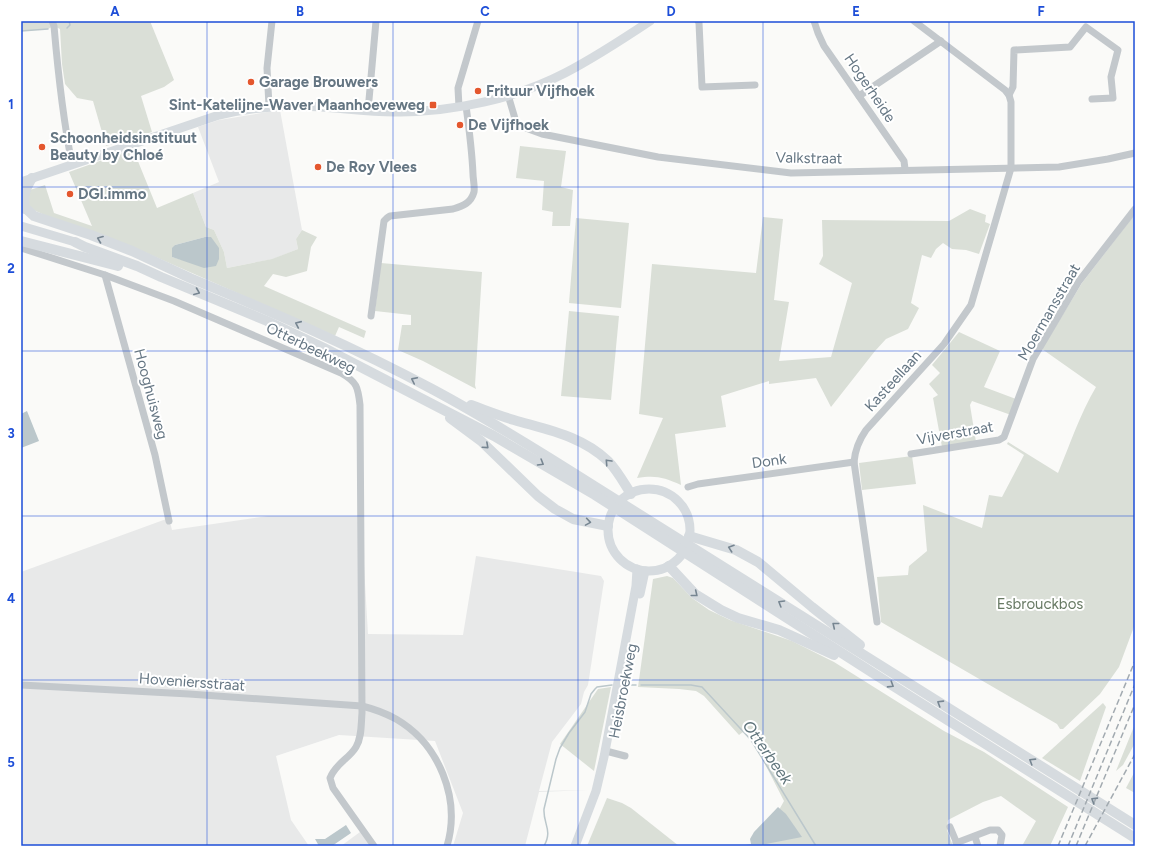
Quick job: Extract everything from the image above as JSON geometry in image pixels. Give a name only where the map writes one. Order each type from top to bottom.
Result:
[{"type":"highway","points":[[32,178],[26,188],[23,207],[34,216],[125,248],[333,340],[448,398],[512,435],[858,664],[1135,838]]},
{"type":"highway","points":[[21,241],[161,277]]},
{"type":"highway","points":[[75,242],[86,243],[190,278]]},
{"type":"highway","points":[[75,242],[137,266],[267,321],[433,404],[597,492],[723,567],[874,660],[1135,825]]},
{"type":"highway","points":[[448,398],[459,400],[495,414],[569,436],[593,448],[609,462],[631,494]]},
{"type":"highway","points":[[433,404],[481,441],[538,496],[555,509],[573,519],[608,526]]},
{"type":"highway","points":[[689,536],[731,548],[758,562],[866,649],[874,660]]},
{"type":"highway","points":[[669,566],[695,594],[721,610],[738,618],[785,632],[838,657],[858,664]]},
{"type":"main road","points":[[21,182],[219,115],[269,106],[299,106],[399,112],[429,111],[463,106],[508,95],[537,85],[564,73],[650,21]]},
{"type":"main road","points":[[21,226],[75,242]]},
{"type":"main road","points":[[644,490],[663,492],[677,501],[686,513],[689,536],[684,551],[675,562],[669,566],[654,571],[641,570],[623,562],[613,550],[609,539],[608,526],[610,516],[620,502],[631,494],[644,490]]},
{"type":"main road","name":"Heisbroekweg","points":[[581,846],[595,812],[605,781],[608,752],[631,628],[636,586],[641,570]]},
{"type":"main road","name":"Heisbroekweg","points":[[575,846],[596,791],[608,752]]},
{"type":"street","points":[[52,21],[54,26],[65,131],[72,164]]},
{"type":"street","points":[[269,106],[267,68],[272,21]]},
{"type":"street","points":[[368,111],[376,21]]},
{"type":"street","points":[[372,316],[384,221],[390,216],[454,209],[463,206],[468,202],[474,192],[473,164],[463,106],[458,88],[478,21]]},
{"type":"street","points":[[698,21],[702,87],[755,85]]},
{"type":"street","name":"Hogerheide","points":[[814,21],[824,46],[904,161],[905,169]]},
{"type":"street","points":[[914,21],[1005,90],[1009,95]]},
{"type":"street","name":"Kasteellaan","points":[[877,622],[854,462],[855,452],[866,430],[944,344],[971,305],[1011,168],[1011,102],[1009,95],[1013,87],[1014,50],[1070,48],[1086,28],[1118,50],[1111,77],[1113,98],[1092,99]]},
{"type":"street","points":[[859,96],[941,41]]},
{"type":"street","name":"Valkstraat","points":[[508,95],[516,122],[523,127],[542,134],[658,157],[791,173],[905,169],[1059,167],[1135,153]]},
{"type":"street","name":"Moermansstraat","points":[[1003,438],[1033,360],[1079,282],[1135,209]]},
{"type":"street","name":"Otterbeekweg","points":[[21,248],[105,275],[174,301],[351,378],[356,384],[359,390],[360,405],[362,706]]},
{"type":"street","name":"Hooghuisweg","points":[[105,275],[155,455],[169,521]]},
{"type":"street","name":"Vijverstraat","points":[[911,454],[999,440],[1003,438]]},
{"type":"street","name":"Donk","points":[[688,486],[854,462]]},
{"type":"street","name":"Hoveniersstraat","points":[[21,685],[189,694],[362,706],[384,713],[408,728],[419,737],[437,761],[449,796],[451,826],[447,846]]},
{"type":"street","points":[[362,706],[361,734],[356,748],[333,770],[330,778],[333,788],[374,846]]},
{"type":"street","name":"Heisbroekweg","points":[[608,752],[625,756]]},
{"type":"street","points":[[950,827],[957,845],[990,830],[998,830],[1002,835],[1000,846]]},
{"type":"street","points":[[975,836],[978,846]]},
{"type":"shaded area","points":[[280,110],[302,230],[296,239],[298,249],[273,259],[227,268],[224,252],[214,230],[206,227],[193,193],[219,182],[198,127],[219,120]]},
{"type":"shaded area","points":[[205,237],[211,237],[219,248],[219,259],[216,266],[204,268],[172,257],[172,248],[175,245]]},
{"type":"shaded area","points":[[27,411],[39,441],[21,448],[21,414]]},
{"type":"shaded area","points":[[268,516],[361,516],[368,634],[463,635],[476,556],[601,576],[604,581],[588,685],[584,692],[581,704],[552,742],[539,791],[589,790],[539,792],[525,846],[453,846],[463,813],[435,741],[339,735],[276,756],[291,820],[309,846],[21,846],[21,572],[169,518],[172,530]]},
{"type":"shaded area","points":[[778,807],[786,814],[802,837],[766,844],[751,844],[750,839],[754,832]]},
{"type":"shaded area","points":[[346,825],[351,833],[332,846],[319,846],[315,839],[325,839]]},
{"type":"shaded area","points":[[360,832],[370,846],[341,846]]},
{"type":"green space","points":[[21,21],[150,21],[174,80],[164,87],[141,96],[152,132],[106,146],[93,101],[77,98],[65,84],[60,29],[54,26],[48,29],[21,31]]},
{"type":"green space","points":[[520,146],[566,151],[561,187],[573,190],[570,226],[552,226],[553,212],[542,210],[544,181],[516,178]]},
{"type":"green space","points":[[133,149],[157,208],[193,193],[206,227],[214,230],[224,252],[227,268],[272,259],[298,249],[296,239],[302,230],[317,237],[311,247],[307,271],[286,277],[273,274],[264,286],[366,331],[364,338],[339,327],[335,336],[133,247],[49,217],[29,208],[28,195],[30,190],[45,185],[54,213],[92,226],[69,172]],"holes":[[[205,237],[182,260],[172,257],[175,245]]]},
{"type":"green space","points":[[970,209],[986,215],[985,222],[990,224],[979,254],[966,250],[952,249],[943,243],[936,249],[931,258],[922,255],[911,303],[919,308],[908,329],[886,339],[831,407],[816,378],[769,384],[769,381],[721,396],[726,427],[675,434],[681,485],[659,477],[637,478],[663,418],[639,414],[652,264],[756,273],[763,217],[783,219],[774,300],[789,302],[779,361],[831,357],[852,283],[819,264],[823,256],[822,220],[949,221]]},
{"type":"green space","name":"Esbrouckbos","points":[[1135,214],[1135,624],[1119,667],[1100,694],[1063,729],[1060,729],[1057,724],[881,622],[877,577],[908,575],[909,566],[927,551],[923,505],[982,528],[989,495],[1002,497],[1024,455],[1007,444],[1008,442],[1058,473],[1080,418],[1096,387],[1042,349],[1082,283]]},
{"type":"green space","points":[[576,218],[629,223],[621,308],[569,303]]},
{"type":"green space","points":[[381,263],[482,272],[475,385],[476,389],[423,361],[398,350],[402,325],[411,325],[411,315],[375,311]]},
{"type":"green space","points":[[569,311],[619,316],[611,400],[561,396]]},
{"type":"green space","points":[[959,332],[1000,351],[984,387],[1016,399],[1011,415],[972,401],[970,405],[976,442],[942,447],[933,398],[938,395],[929,384],[940,373],[932,365]]},
{"type":"green space","points":[[912,456],[916,484],[862,490],[859,463]]},
{"type":"green space","points":[[667,576],[673,578],[692,598],[709,610],[730,620],[792,641],[834,662],[944,731],[984,752],[1068,807],[1050,846],[1022,846],[1036,821],[1001,796],[983,802],[948,820],[947,830],[953,846],[741,846],[793,835],[779,810],[784,801],[747,729],[739,735],[704,696],[696,691],[638,687],[653,579]]},
{"type":"green space","points":[[611,687],[594,771],[560,744],[598,689]]},
{"type":"green space","points":[[1103,703],[1106,707],[1080,781],[1042,758]]},
{"type":"green space","points":[[1135,724],[1135,743],[1123,765],[1116,771]]},
{"type":"green space","points":[[1135,771],[1135,793],[1126,788]]},
{"type":"green space","points":[[607,798],[631,808],[679,846],[587,846]]},
{"type":"waterway","points":[[67,28],[70,25],[69,21]]},
{"type":"waterway","points":[[21,31],[48,29]]},
{"type":"waterway","name":"Otterbeek","points":[[544,846],[548,836],[544,809],[560,748],[585,712],[591,694],[595,689],[597,687],[612,685]]},
{"type":"waterway","name":"Otterbeek","points":[[630,685],[636,685]]},
{"type":"waterway","name":"Otterbeek","points":[[641,685],[691,685],[702,687],[751,740],[816,846]]},
{"type":"railway","points":[[1058,846],[1135,661]]},
{"type":"railway","points":[[1068,846],[1135,684]]},
{"type":"railway","points":[[1076,846],[1135,704]]},
{"type":"railway","points":[[1085,846],[1135,754]]},
{"type":"place","name":"Garage Brouwers","points":[[251,82]]},
{"type":"place","name":"Frituur Vijfhoek","points":[[478,91]]},
{"type":"place","name":"Sint-Katelijne-Waver Maanhoeveweg","points":[[433,105]]},
{"type":"place","name":"De Vijfhoek","points":[[460,125]]},
{"type":"place","name":"Schoonheidsinstituut Beauty by Chloé","points":[[42,147]]},
{"type":"place","name":"De Roy Vlees","points":[[318,167]]},
{"type":"place","name":"DGI.immo","points":[[70,194]]}]
